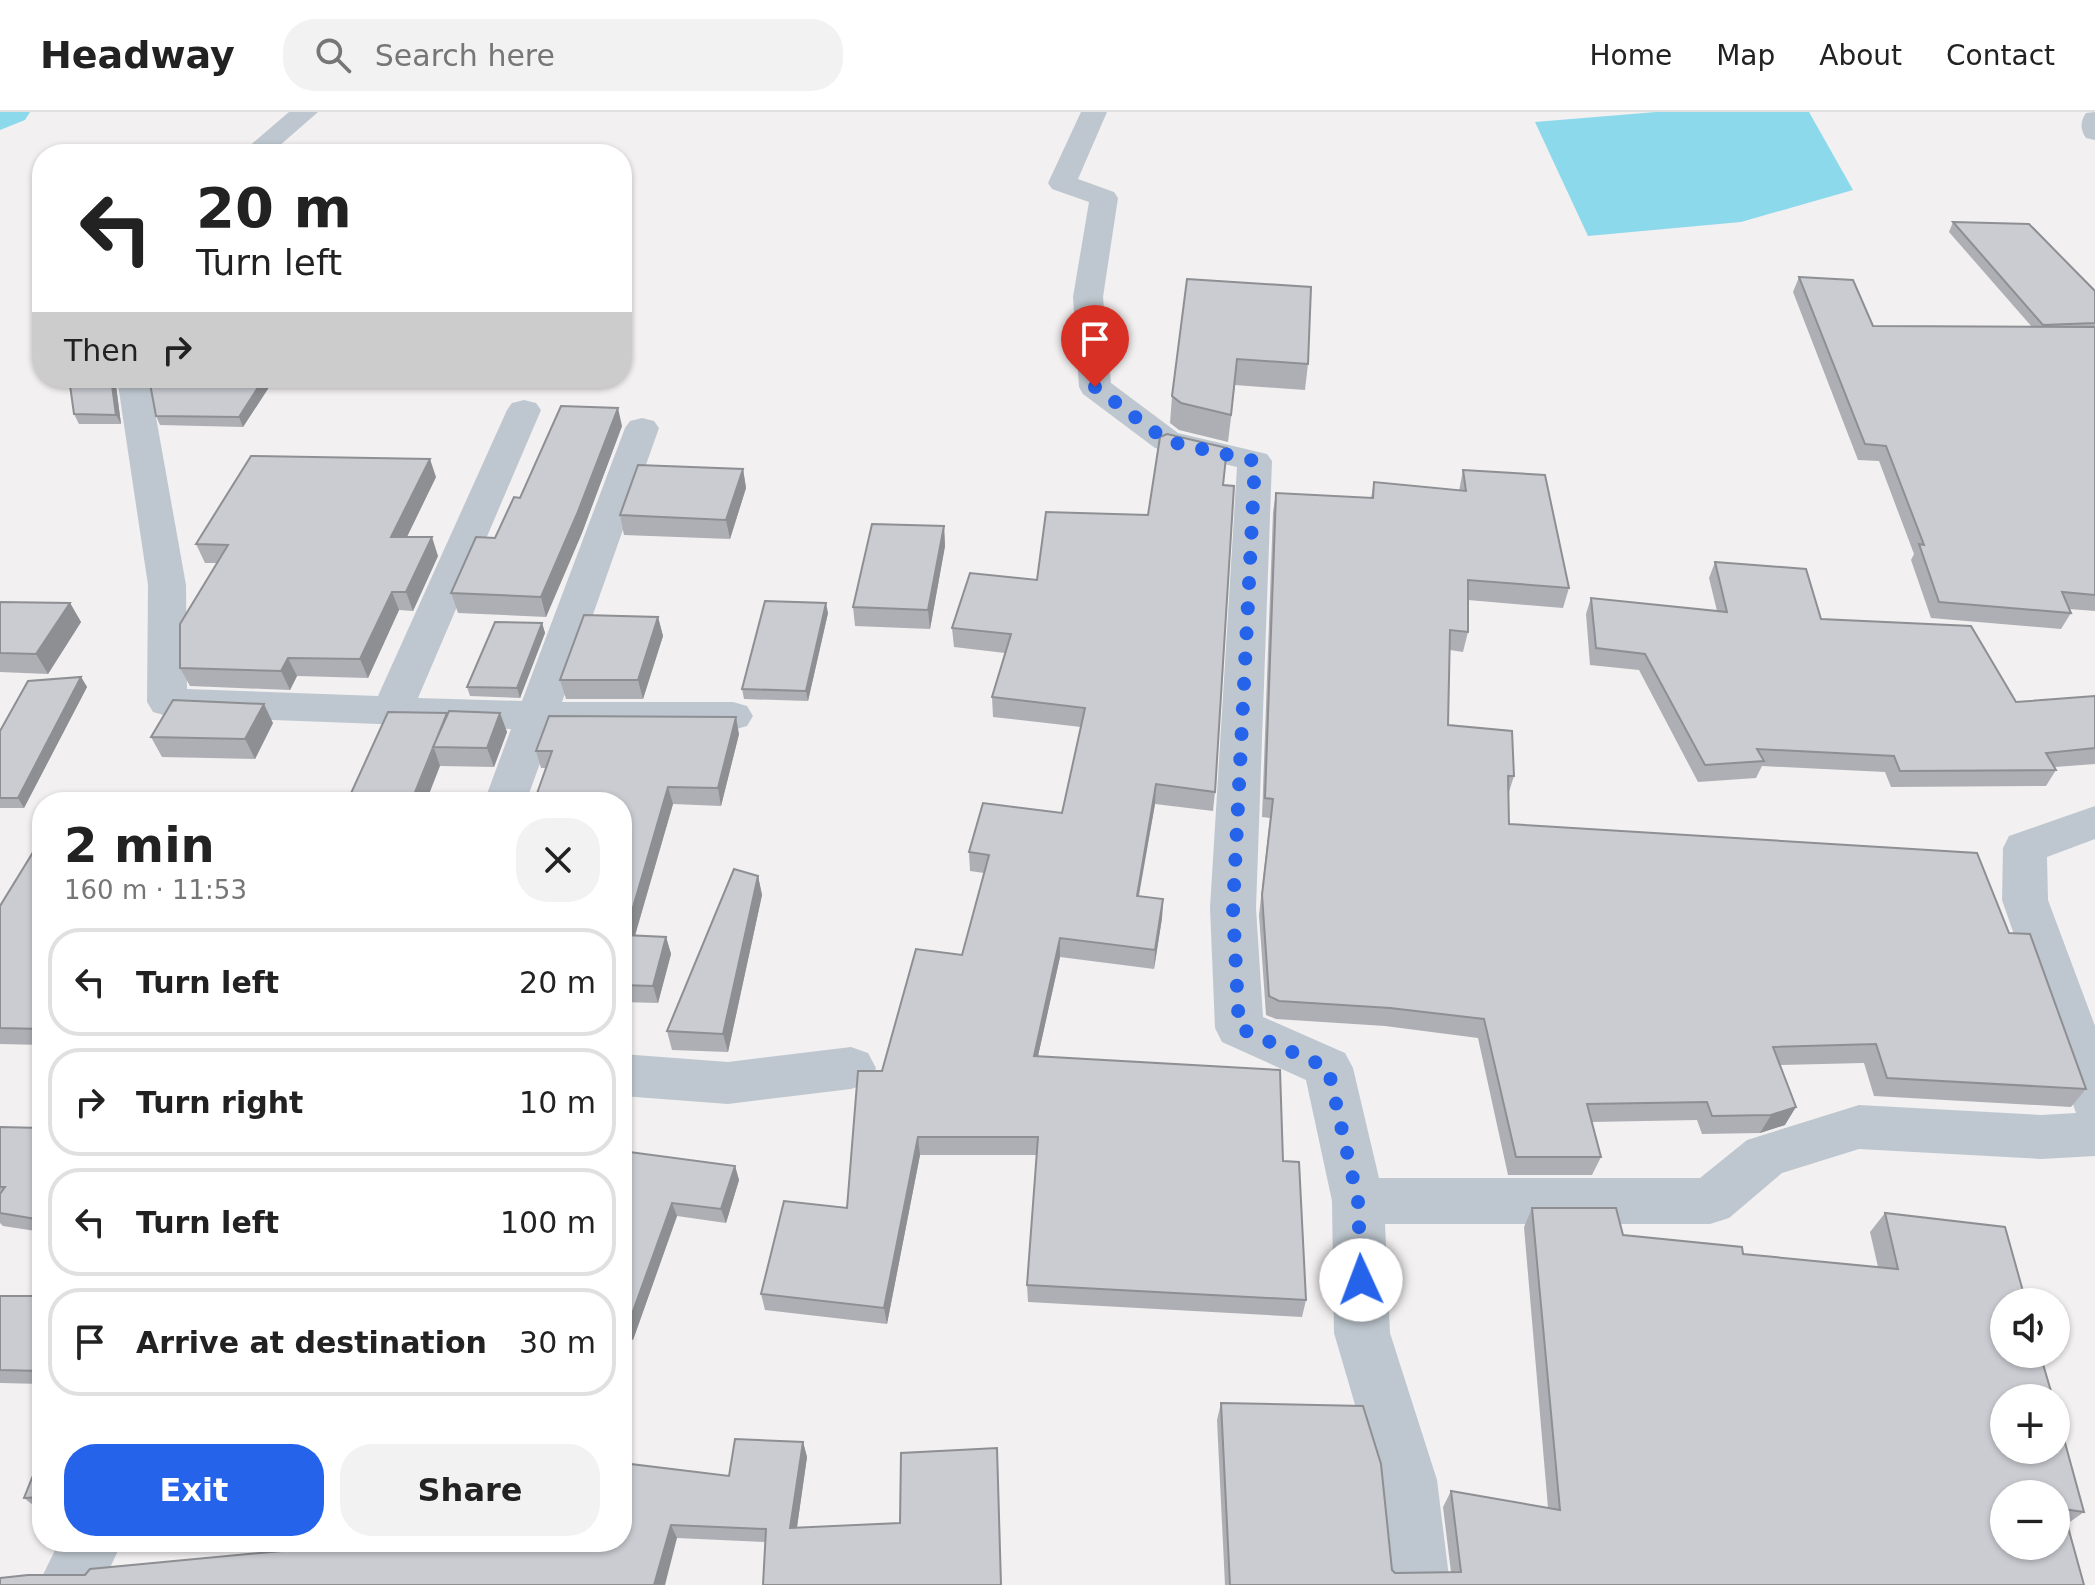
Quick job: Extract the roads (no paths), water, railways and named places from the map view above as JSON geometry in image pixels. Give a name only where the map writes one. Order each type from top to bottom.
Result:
[{"type":"street","points":[[265,144],[305,112]]},
{"type":"street","points":[[1094,112],[1062,183],[1104,198],[1088,297],[1095,387],[1167,441],[1255,461],[1233,908],[1239,1028],[1328,1068],[1358,1201],[1362,1333],[1407,1480],[1419,1585]]},
{"type":"street","points":[[2095,119],[2095,132]]},
{"type":"street","points":[[135,388],[167,585],[167,702],[535,716],[733,716]]},
{"type":"street","points":[[392,711],[524,410]]},
{"type":"street","points":[[508,792],[642,428]]},
{"type":"street","points":[[2095,822],[2025,848],[2025,900],[2092,1084],[2095,1101]]},
{"type":"street","points":[[632,1076],[728,1083],[851,1068]]},
{"type":"street","points":[[1358,1201],[1710,1201],[1765,1156],[1859,1127],[2041,1137],[2095,1134]]},
{"type":"street","points":[[69,1585],[87,1552]]},
{"type":"water","points":[[1656,112],[1809,112],[1853,190],[1741,222],[1588,236],[1535,122]]},
{"type":"waterway","points":[[0,119],[12,112]]}]
